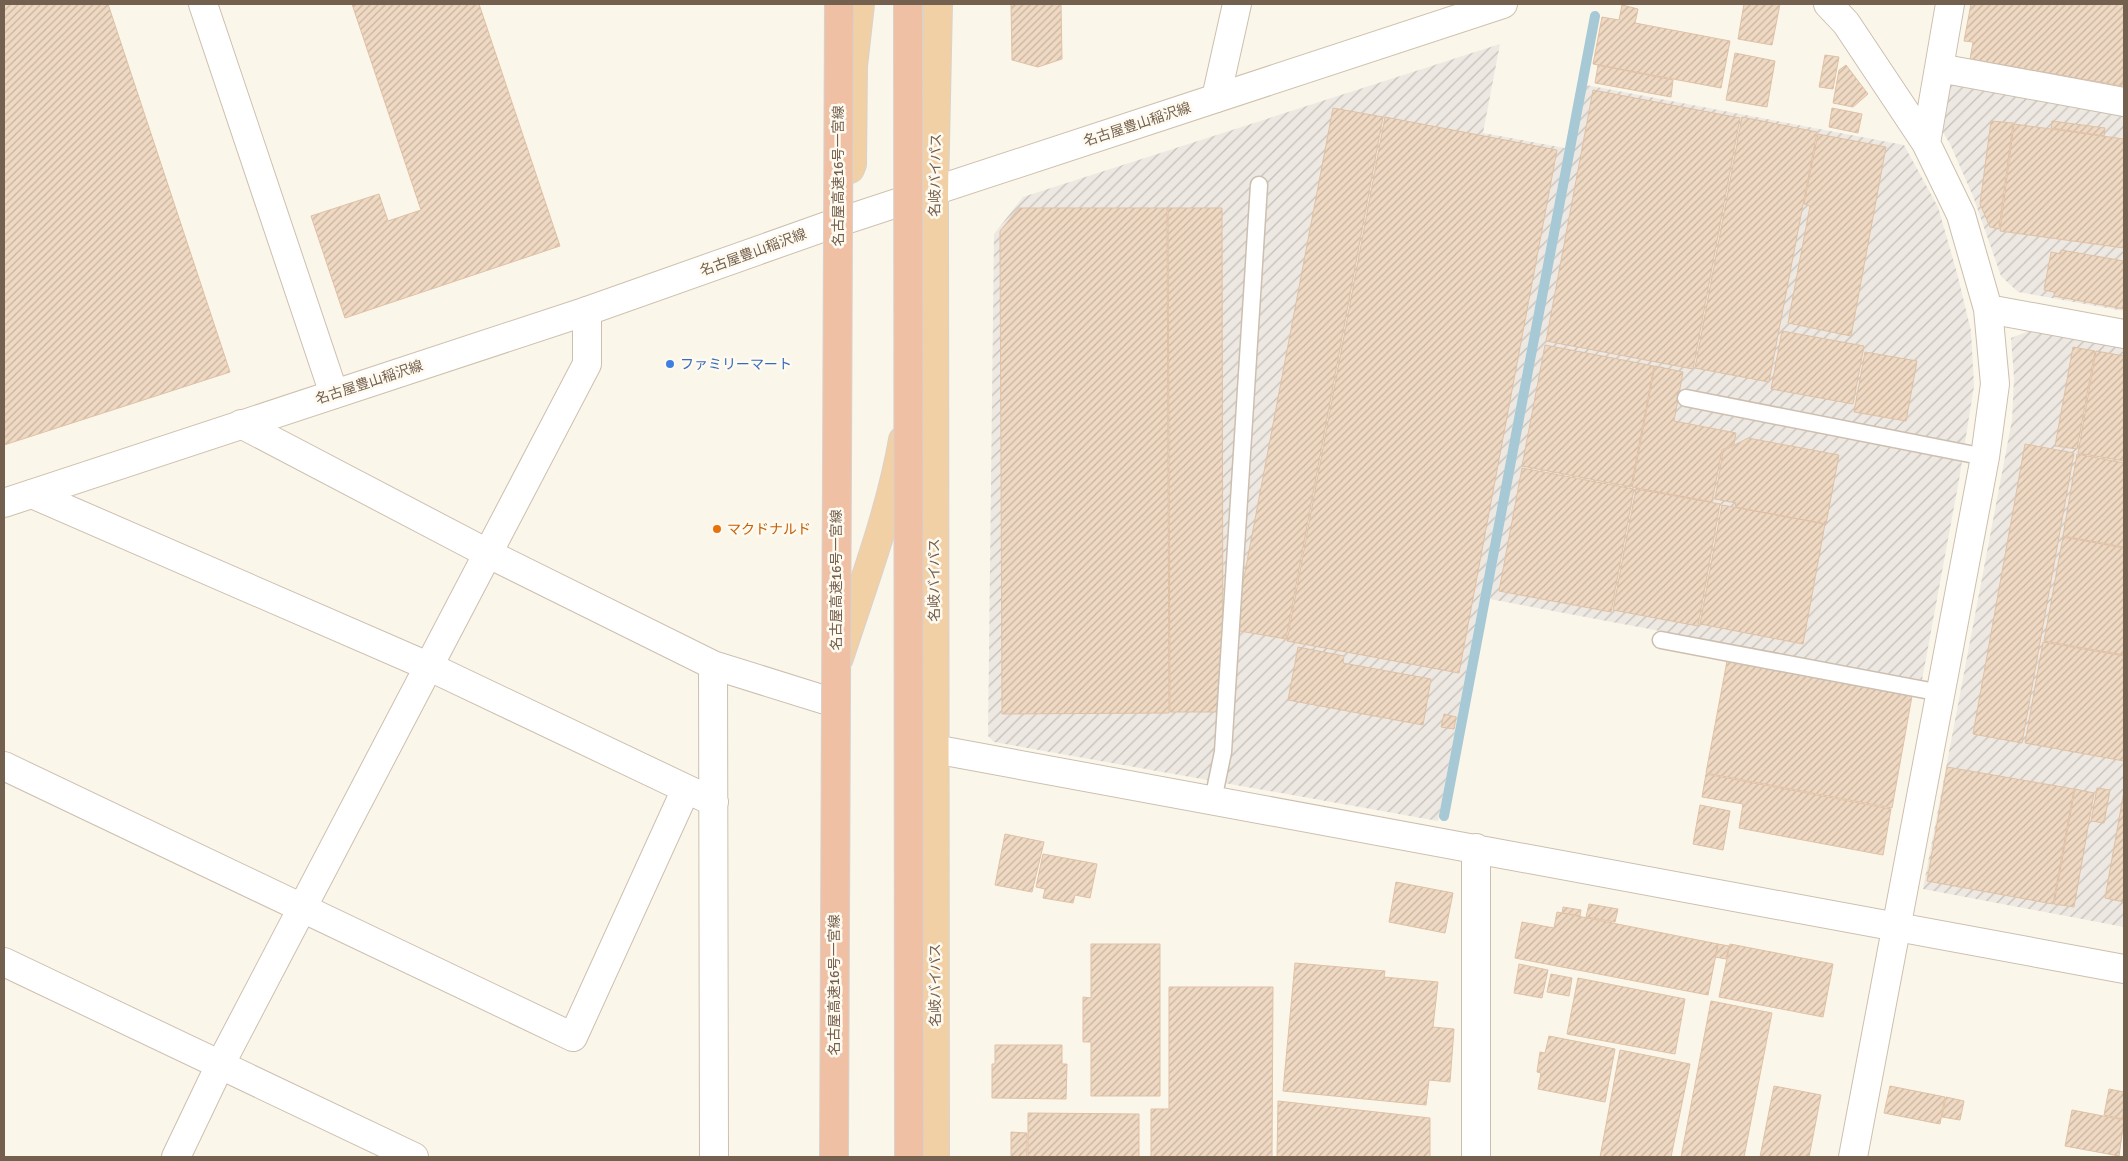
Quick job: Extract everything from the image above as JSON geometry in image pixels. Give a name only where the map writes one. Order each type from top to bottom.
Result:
[{"type":"highway","points":[[825,1157],[826,4]]},
{"type":"highway","name":"名古屋高速16号一宮線","points":[[834,1157],[839,4]]},
{"type":"highway","points":[[827,226],[852,164],[854,66],[860,4]]},
{"type":"highway","points":[[908,4],[909,1157]]},
{"type":"highway","name":"名岐バイパス","points":[[935,1157],[934,191],[938,4]]},
{"type":"highway","points":[[825,700],[878,537],[899,461],[918,343],[925,242],[934,191]]},
{"type":"street","points":[[204,4],[334,394]]},
{"type":"street","points":[[1216,98],[1237,4]]},
{"type":"street","name":"名古屋豊山稲沢線","points":[[4,503],[587,311],[827,226],[1503,4]]},
{"type":"street","points":[[1828,4],[1846,23],[1926,143],[1961,215],[1988,309],[1995,384],[1985,457],[1853,1157]]},
{"type":"street","points":[[1926,143],[1950,4]]},
{"type":"street","points":[[1939,68],[2124,102]]},
{"type":"street","points":[[1988,309],[2124,334]]},
{"type":"street","points":[[176,1157],[220,1065],[587,364],[587,311]]},
{"type":"street","points":[[241,424],[489,554],[713,665],[825,700]]},
{"type":"street","points":[[32,494],[430,667],[714,802]]},
{"type":"street","points":[[713,665],[714,1157]]},
{"type":"street","points":[[934,749],[2124,968]]},
{"type":"street","points":[[4,766],[573,1038],[686,788]]},
{"type":"street","points":[[1476,848],[1476,1157]]},
{"type":"street","points":[[4,962],[414,1157]]},
{"type":"lane","points":[[1213,800],[1223,752],[1259,185]]},
{"type":"lane","points":[[1686,398],[1985,457]]},
{"type":"lane","points":[[1662,640],[1941,693]]},
{"type":"shaded area","points":[[1500,44],[1483,133],[1565,148],[1438,821],[994,742],[988,736],[994,234],[1023,197]]},
{"type":"shaded area","points":[[1951,83],[2124,115],[2124,311],[2018,292],[2001,276],[1973,196],[1950,144],[1941,129]]},
{"type":"shaded area","points":[[1586,85],[1904,145],[1938,207],[1971,331],[1974,386],[1959,480],[1922,680],[1490,599]]},
{"type":"shaded area","points":[[2029,331],[2124,348],[2124,927],[1923,889],[2012,420],[2014,378],[2011,338]]},
{"type":"building","points":[[4,4],[108,4],[230,372],[4,445]]},
{"type":"building","points":[[352,4],[479,4],[560,246],[345,318],[311,216],[379,194],[388,221],[421,210]]},
{"type":"building","points":[[1011,4],[1061,4],[1062,59],[1038,67],[1012,60]]},
{"type":"building","points":[[1744,4],[1780,4],[1772,45],[1738,39]]},
{"type":"building","points":[[1971,4],[2124,4],[2124,75],[2122,86],[1970,59],[1973,42],[1964,41]]},
{"type":"building","points":[[1622,5],[1638,9],[1635,23],[1730,41],[1721,88],[1593,64],[1602,17],[1619,20]]},
{"type":"building","points":[[1735,53],[1775,61],[1767,107],[1726,100]]},
{"type":"building","points":[[1825,55],[1839,57],[1833,89],[1819,87]]},
{"type":"building","points":[[1598,65],[1673,80],[1671,97],[1595,83]]},
{"type":"building","points":[[1846,65],[1868,94],[1853,107],[1833,103],[1839,70]]},
{"type":"building","points":[[1593,90],[1740,118],[1693,369],[1546,341]]},
{"type":"building","points":[[1333,108],[1383,117],[1286,639],[1234,630]]},
{"type":"building","points":[[1832,108],[1862,114],[1858,133],[1829,127]]},
{"type":"building","points":[[1385,117],[1557,150],[1459,673],[1287,641]]},
{"type":"building","points":[[1742,117],[1817,132],[1769,382],[1695,368]]},
{"type":"building","points":[[1991,121],[2013,123],[1999,229],[1990,227],[1980,204]]},
{"type":"building","points":[[2052,121],[2105,128],[2104,136],[2051,128]]},
{"type":"building","points":[[2014,124],[2124,139],[2124,248],[2000,231]]},
{"type":"building","points":[[1818,134],[1886,147],[1851,336],[1788,323],[1810,206],[1804,204]]},
{"type":"building","points":[[1019,208],[1167,208],[1169,713],[1002,714],[1000,231]]},
{"type":"building","points":[[1168,208],[1222,208],[1223,712],[1170,712]]},
{"type":"building","points":[[2061,250],[2124,261],[2124,309],[2054,296],[2054,292],[2044,290],[2051,252],[2061,254]]},
{"type":"building","points":[[1782,331],[1864,346],[1853,404],[1771,389]]},
{"type":"building","points":[[1545,345],[1654,366],[1631,487],[1522,466]]},
{"type":"building","points":[[2073,347],[2095,351],[2077,449],[2055,446]]},
{"type":"building","points":[[2096,351],[2124,356],[2124,461],[2078,453]]},
{"type":"building","points":[[1865,352],[1917,361],[1906,421],[1854,412]]},
{"type":"building","points":[[1655,366],[1683,372],[1674,421],[1736,433],[1734,444],[1722,450],[1712,502],[1632,487]]},
{"type":"building","points":[[1748,438],[1839,455],[1826,524],[1735,507],[1736,503],[1715,499],[1723,451]]},
{"type":"building","points":[[2025,444],[2074,453],[2022,743],[1973,734]]},
{"type":"building","points":[[2077,454],[2124,463],[2124,547],[2063,536]]},
{"type":"building","points":[[1522,468],[1634,489],[1611,612],[1499,591]]},
{"type":"building","points":[[1636,489],[1720,504],[1698,626],[1613,610]]},
{"type":"building","points":[[1722,505],[1825,524],[1803,644],[1700,624]]},
{"type":"building","points":[[2063,537],[2124,548],[2124,655],[2044,641]]},
{"type":"building","points":[[2043,642],[2124,656],[2124,761],[2025,743]]},
{"type":"building","points":[[1298,647],[1344,656],[1343,663],[1431,679],[1423,725],[1288,700]]},
{"type":"building","points":[[1727,661],[1912,696],[1892,808],[1706,773]]},
{"type":"building","points":[[1444,714],[1456,717],[1454,729],[1441,727]]},
{"type":"building","points":[[1947,767],[2074,789],[2053,904],[1927,881]]},
{"type":"building","points":[[1706,774],[1891,809],[1883,855],[1739,828],[1743,804],[1702,797]]},
{"type":"building","points":[[2097,788],[2110,790],[2104,823],[2091,821]]},
{"type":"building","points":[[2075,789],[2094,793],[2074,907],[2054,904]]},
{"type":"building","points":[[2124,791],[2124,902],[2105,898]]},
{"type":"building","points":[[1700,805],[1730,811],[1723,850],[1693,844]]},
{"type":"building","points":[[1005,834],[1044,842],[1032,892],[995,885]]},
{"type":"building","points":[[1043,854],[1097,864],[1090,898],[1075,895],[1073,903],[1043,898],[1045,889],[1036,887]]},
{"type":"building","points":[[1396,882],[1453,893],[1445,933],[1389,922]]},
{"type":"building","points":[[1589,904],[1618,909],[1615,922],[1586,917]]},
{"type":"building","points":[[1563,907],[1581,910],[1580,916],[1562,913]]},
{"type":"building","points":[[1557,912],[1718,944],[1708,995],[1515,958],[1522,922],[1554,928]]},
{"type":"building","points":[[1091,944],[1160,944],[1160,1096],[1091,1096],[1091,1042],[1083,1042],[1083,997],[1091,998]]},
{"type":"building","points":[[1718,944],[1729,946],[1726,959],[1715,957]]},
{"type":"building","points":[[1730,944],[1833,964],[1823,1017],[1719,997]]},
{"type":"building","points":[[1295,963],[1385,971],[1384,977],[1438,982],[1433,1027],[1454,1029],[1450,1082],[1429,1080],[1426,1105],[1283,1091]]},
{"type":"building","points":[[1519,964],[1548,970],[1542,998],[1514,993]]},
{"type":"building","points":[[1551,974],[1572,978],[1569,996],[1547,992]]},
{"type":"building","points":[[1578,978],[1685,999],[1675,1054],[1567,1034]]},
{"type":"building","points":[[1169,987],[1273,987],[1272,1157],[1151,1157],[1151,1109],[1169,1109]]},
{"type":"building","points":[[1711,1001],[1772,1013],[1744,1157],[1681,1157]]},
{"type":"building","points":[[1549,1036],[1615,1049],[1605,1102],[1538,1089],[1541,1073],[1537,1072],[1540,1052],[1545,1053]]},
{"type":"building","points":[[995,1045],[1062,1045],[1062,1064],[1067,1064],[1066,1099],[992,1098],[992,1064],[995,1064]]},
{"type":"building","points":[[1620,1050],[1690,1064],[1671,1157],[1600,1157]]},
{"type":"building","points":[[1774,1086],[1821,1095],[1809,1157],[1760,1157]]},
{"type":"building","points":[[1890,1086],[1945,1097],[1940,1124],[1884,1113]]},
{"type":"building","points":[[2109,1089],[2124,1092],[2123,1119],[2104,1115]]},
{"type":"building","points":[[1946,1097],[1964,1101],[1960,1120],[1942,1117]]},
{"type":"building","points":[[1278,1101],[1430,1118],[1430,1157],[1277,1157]]},
{"type":"building","points":[[2072,1110],[2124,1120],[2119,1156],[2065,1146]]},
{"type":"building","points":[[1028,1113],[1139,1114],[1139,1157],[1028,1157]]},
{"type":"building","points":[[1011,1132],[1027,1133],[1027,1157],[1011,1157]]},
{"type":"waterway","points":[[1444,816],[1595,16]]},
{"type":"place","name":"ファミリーマート","points":[[670,364]]},
{"type":"place","name":"マクドナルド","points":[[717,529]]}]
